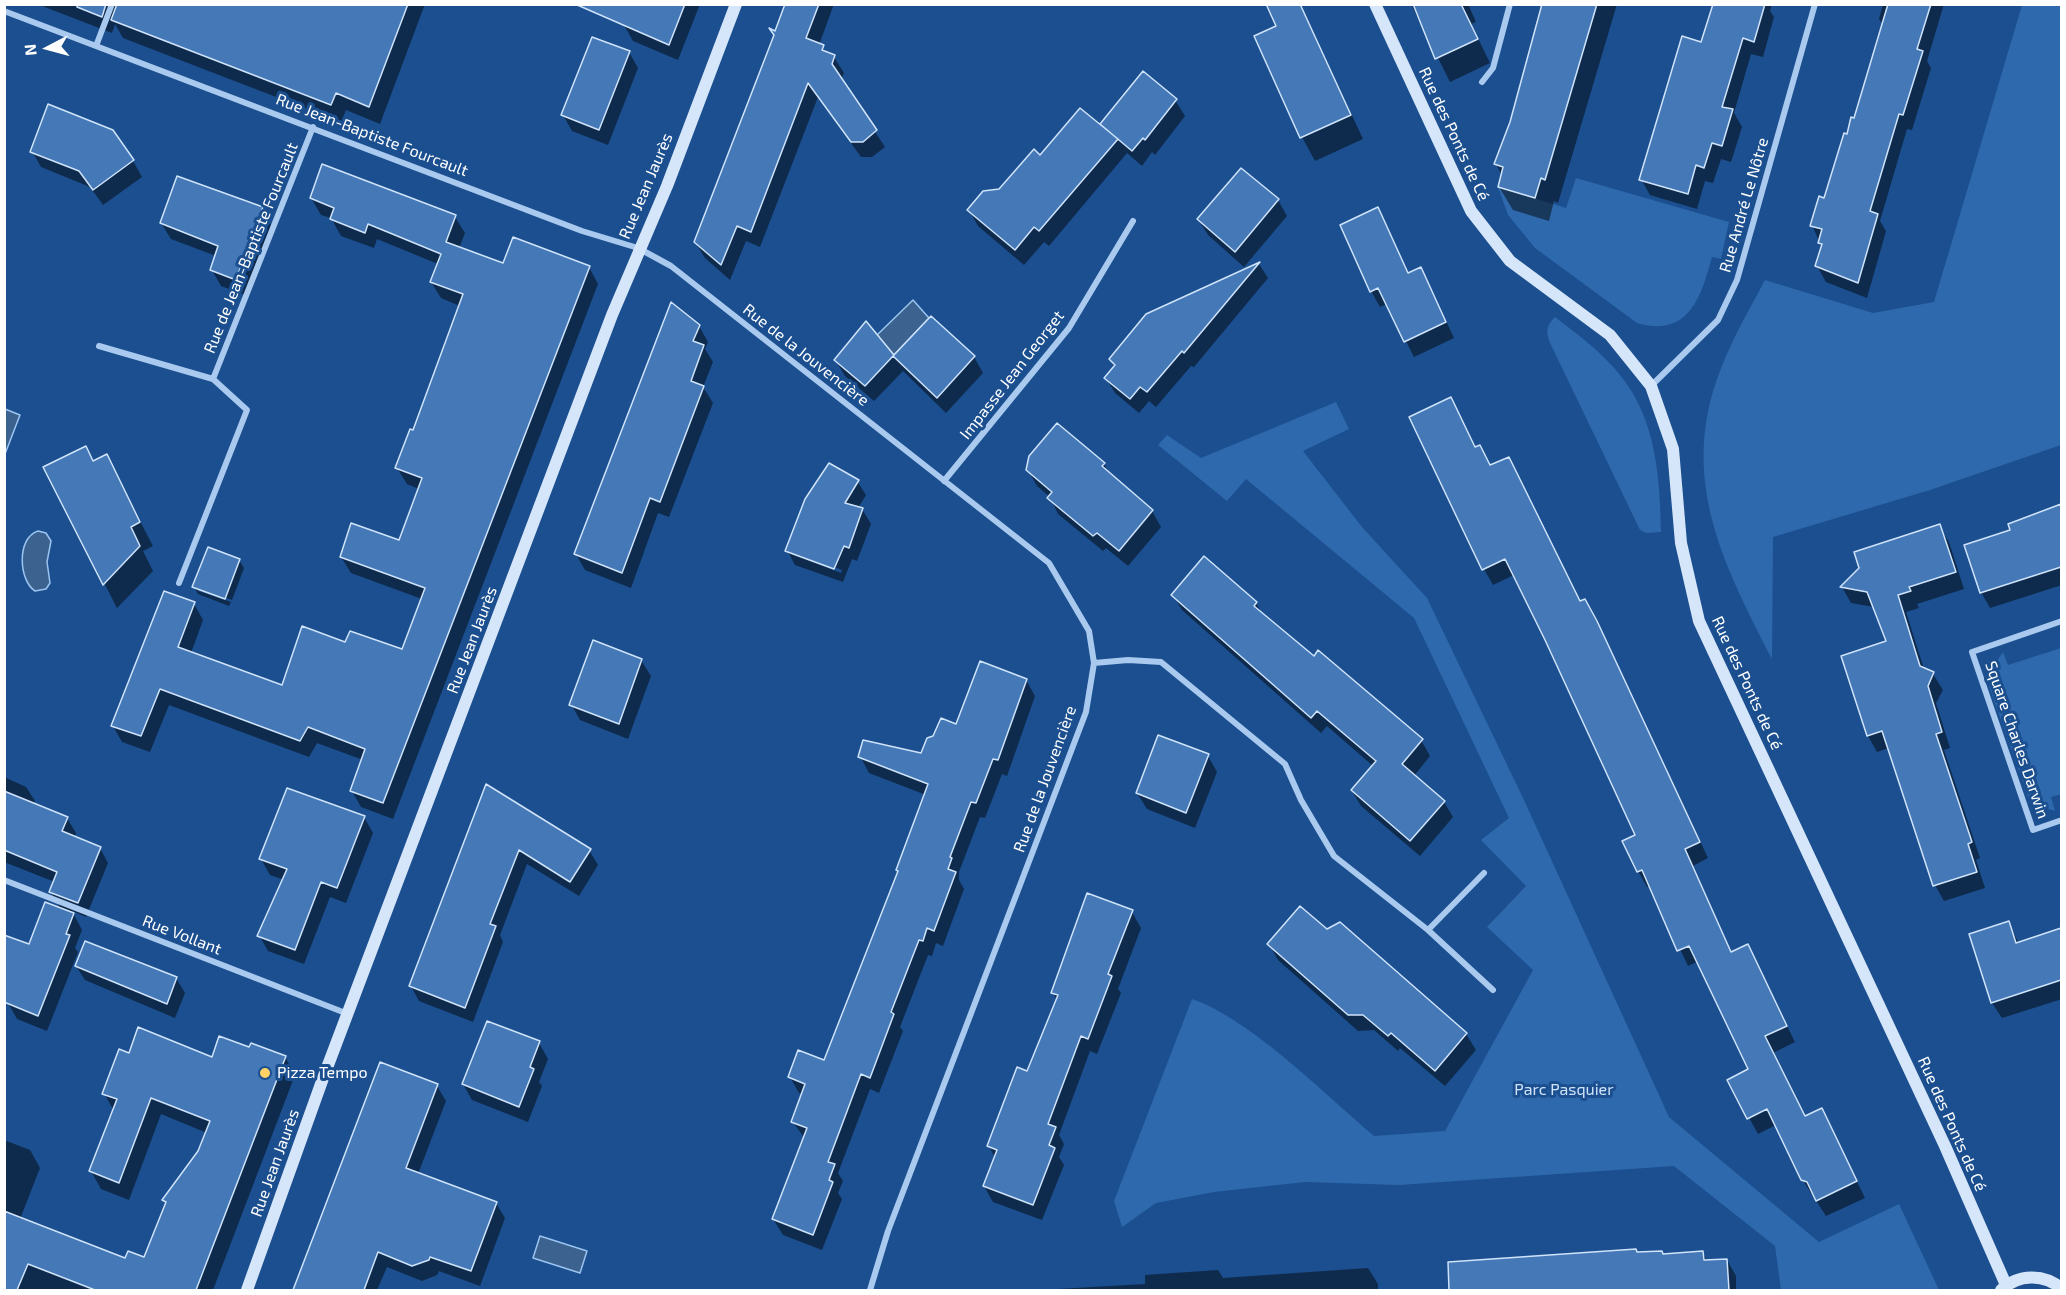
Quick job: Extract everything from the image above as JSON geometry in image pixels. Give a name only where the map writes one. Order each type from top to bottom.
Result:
[{"type":"street","points":[[96,46],[112,4]]},
{"type":"street","name":"Rue Jean Jaurès","points":[[247,1290],[638,248],[667,186],[735,4]]},
{"type":"street","name":"Rue des Ponts de Cé","points":[[1375,4],[1471,211],[1510,261],[1610,335],[1651,386],[1673,449],[1681,543],[1700,621],[1945,1146],[2003,1288]]},
{"type":"street","points":[[1482,82],[1493,68],[1510,4]]},
{"type":"street","name":"Rue André Le Nôtre","points":[[1651,386],[1718,320],[1737,280],[1815,4]]},
{"type":"street","name":"Rue Jean-Baptiste Fourcault","points":[[4,11],[582,231],[638,248]]},
{"type":"street","name":"Rue de Jean-Baptiste Fourcault","points":[[213,379],[313,127]]},
{"type":"street","name":"Impasse Jean Georget","points":[[944,481],[1069,328],[1133,221]]},
{"type":"street","name":"Rue de la Jouvencière","points":[[638,248],[671,266],[1049,563],[1089,631],[1094,663],[1086,712],[888,1231],[870,1290]]},
{"type":"street","name":"Rue de Jean-Baptiste Fourcault","points":[[99,346],[213,379],[247,410],[179,583]]},
{"type":"street","name":"Square Charles Darwin","points":[[2061,621],[1972,652],[2033,830],[2061,820]]},
{"type":"street","points":[[1094,663],[1128,660],[1161,662],[1286,764],[1301,800],[1334,856],[1428,930],[1492,990]]},
{"type":"street","points":[[1428,930],[1484,873]]},
{"type":"street","name":"Rue Vollant","points":[[4,880],[349,1015]]},
{"type":"street","points":[[2003,1288],[2031,1277],[2045,1279],[2061,1289]]},
{"type":"green space","points":[[2022,5],[2061,5],[2061,445],[1930,490],[1773,537],[1772,659],[1723,555],[1712,520],[1705,485],[1704,448],[1708,411],[1720,371],[1735,336],[1765,280],[1873,313],[1934,302]]},
{"type":"green space","points":[[1576,178],[1729,222],[1721,259],[1712,257],[1697,299],[1690,311],[1681,319],[1669,325],[1655,326],[1637,323],[1535,248],[1508,215],[1498,187],[1566,208]]},
{"type":"green space","points":[[1555,317],[1613,367],[1632,392],[1641,410],[1654,449],[1661,532],[1646,533],[1640,530],[1551,345],[1547,330]]},
{"type":"green space","name":"Parc Pasquier","points":[[1336,402],[1349,429],[1303,451],[1362,527],[1427,598],[1524,800],[1669,1117],[1819,1242],[1899,1204],[1939,1290],[1781,1290],[1775,1246],[1674,1166],[1399,1185],[1305,1182],[1214,1192],[1156,1203],[1122,1227],[1114,1201],[1192,999],[1238,1023],[1262,1040],[1374,1136],[1445,1131],[1533,970],[1487,927],[1526,886],[1481,840],[1509,818],[1414,618],[1246,479],[1227,501],[1158,445],[1167,435],[1201,458]]},
{"type":"green space","points":[[2061,648],[2062,794],[2051,797],[2055,811],[2030,802],[1989,686],[1989,672],[2003,652],[2008,665]]},
{"type":"shaded area","points":[[913,300],[929,318],[893,356],[877,335]]},
{"type":"shaded area","points":[[5,409],[20,415],[5,454]]},
{"type":"shaded area","points":[[38,531],[46,533],[51,541],[47,562],[50,583],[46,589],[35,591],[26,578],[22,560],[26,542]]},
{"type":"shaded area","points":[[540,1236],[587,1251],[580,1273],[533,1258]]},
{"type":"building","points":[[77,4],[106,4],[102,17],[77,7]]},
{"type":"building","points":[[117,4],[408,4],[369,107],[336,93],[331,105],[111,20]]},
{"type":"building","points":[[575,4],[685,4],[669,45]]},
{"type":"building","points":[[785,4],[819,4],[806,38],[824,45],[822,50],[835,55],[832,64],[877,130],[863,142],[851,142],[808,83],[751,232],[737,226],[721,265],[694,242],[774,35],[769,28],[775,31]]},
{"type":"building","points":[[1266,4],[1300,4],[1351,115],[1300,138],[1254,36],[1276,26]]},
{"type":"building","points":[[1413,4],[1461,4],[1478,39],[1435,59]]},
{"type":"building","points":[[1542,4],[1597,4],[1545,180],[1541,178],[1535,198],[1498,187],[1503,167],[1494,164],[1510,122]]},
{"type":"building","points":[[1713,4],[1765,4],[1754,42],[1743,38],[1722,107],[1733,109],[1722,146],[1712,143],[1704,168],[1696,165],[1688,194],[1639,180],[1682,36],[1701,42]]},
{"type":"building","points":[[1888,4],[1931,4],[1917,49],[1923,51],[1903,115],[1899,114],[1870,211],[1878,214],[1858,283],[1815,266],[1822,244],[1818,243],[1822,229],[1810,226],[1819,196],[1824,198],[1844,133],[1847,134],[1851,117],[1854,118]]},
{"type":"building","points":[[592,37],[630,51],[599,130],[561,115]]},
{"type":"building","points":[[1143,71],[1177,99],[1145,140],[1143,138],[1132,151],[1100,124]]},
{"type":"building","points":[[48,104],[113,130],[134,160],[93,190],[79,171],[30,152]]},
{"type":"building","points":[[1080,108],[1118,139],[1039,231],[1034,227],[1015,250],[967,210],[983,191],[999,189],[1034,149],[1040,155]]},
{"type":"building","points":[[322,164],[456,215],[446,242],[503,263],[513,237],[590,266],[383,803],[350,791],[365,749],[308,727],[300,741],[160,689],[141,736],[111,726],[164,591],[195,602],[178,647],[282,685],[302,626],[345,642],[350,631],[402,649],[425,588],[340,557],[351,523],[399,540],[422,478],[395,468],[410,429],[413,430],[463,294],[430,282],[441,254],[368,224],[365,233],[330,219],[334,208],[310,198]]},
{"type":"building","points":[[1241,168],[1279,199],[1235,252],[1197,219]]},
{"type":"building","points":[[177,176],[263,207],[236,280],[210,270],[218,246],[160,223]]},
{"type":"building","points":[[1378,207],[1408,273],[1421,267],[1446,322],[1404,342],[1378,288],[1370,292],[1340,225]]},
{"type":"building","points":[[1260,262],[1184,353],[1182,351],[1147,392],[1140,387],[1130,399],[1104,378],[1115,365],[1109,359],[1146,314]]},
{"type":"building","points":[[671,302],[700,325],[693,341],[704,345],[691,381],[704,386],[660,502],[650,498],[622,573],[574,554]]},
{"type":"building","points":[[931,316],[975,356],[937,398],[893,356]]},
{"type":"building","points":[[866,321],[894,355],[865,386],[834,360]]},
{"type":"building","points":[[1451,397],[1475,447],[1480,445],[1490,465],[1509,457],[1580,601],[1585,599],[1597,621],[1700,842],[1685,849],[1731,952],[1748,944],[1787,1026],[1765,1036],[1805,1116],[1822,1108],[1857,1181],[1816,1201],[1807,1182],[1801,1180],[1767,1109],[1747,1119],[1727,1080],[1748,1069],[1689,946],[1677,951],[1642,870],[1637,872],[1622,841],[1635,835],[1545,640],[1505,559],[1482,570],[1409,417]]},
{"type":"building","points":[[1057,423],[1105,463],[1102,466],[1153,510],[1119,551],[1097,533],[1093,536],[1047,498],[1052,492],[1026,470],[1029,456]]},
{"type":"building","points":[[86,446],[93,461],[107,454],[140,522],[131,527],[140,546],[103,585],[43,467]]},
{"type":"building","points":[[829,463],[859,480],[845,503],[863,508],[849,548],[844,546],[834,569],[785,551],[805,499]]},
{"type":"building","points":[[2061,504],[2061,567],[1980,593],[1964,545],[2010,530],[2008,524]]},
{"type":"building","points":[[1940,524],[1956,572],[1909,587],[1911,591],[1898,595],[1920,666],[1934,672],[1928,686],[1942,732],[1936,734],[1972,842],[1968,844],[1977,872],[1933,886],[1882,731],[1867,736],[1841,656],[1886,641],[1867,592],[1840,587],[1859,568],[1854,552]]},
{"type":"building","points":[[208,547],[240,559],[225,599],[192,587]]},
{"type":"building","points":[[1204,556],[1257,602],[1254,606],[1314,656],[1318,650],[1423,739],[1402,764],[1445,801],[1410,841],[1351,790],[1376,761],[1317,711],[1311,718],[1171,595]]},
{"type":"building","points":[[593,640],[642,659],[619,724],[569,705]]},
{"type":"building","points":[[980,661],[1027,679],[998,760],[993,759],[976,803],[971,802],[950,857],[952,858],[948,869],[956,872],[934,931],[927,928],[923,941],[919,940],[891,1012],[894,1014],[870,1078],[861,1074],[828,1162],[835,1164],[829,1180],[833,1182],[813,1235],[772,1219],[807,1128],[791,1122],[805,1084],[788,1077],[798,1050],[824,1060],[898,871],[896,870],[928,784],[858,757],[863,740],[921,753],[927,738],[933,736],[941,718],[956,724]]},
{"type":"building","points":[[1158,735],[1209,754],[1186,813],[1136,793]]},
{"type":"building","points":[[486,784],[591,849],[570,882],[519,850],[490,924],[496,926],[465,1008],[409,986]]},
{"type":"building","points":[[287,788],[365,816],[337,888],[321,882],[295,950],[257,936],[287,869],[259,859]]},
{"type":"building","points":[[4,791],[68,817],[62,831],[101,847],[78,903],[49,892],[57,872],[4,850]]},
{"type":"building","points":[[1087,893],[1133,910],[1108,974],[1112,976],[1088,1039],[1081,1036],[1048,1124],[1056,1127],[1049,1145],[1055,1148],[1033,1205],[983,1186],[997,1150],[987,1146],[1017,1067],[1027,1071],[1058,995],[1051,993]]},
{"type":"building","points":[[45,902],[74,913],[66,934],[70,935],[38,1016],[4,1002],[4,935],[29,944]]},
{"type":"building","points":[[1300,906],[1327,929],[1340,922],[1467,1033],[1435,1071],[1391,1033],[1388,1036],[1363,1015],[1348,1015],[1267,944]]},
{"type":"building","points":[[2009,921],[2016,943],[2061,928],[2061,980],[1991,1003],[1969,934]]},
{"type":"building","points":[[85,941],[177,977],[167,1004],[75,966]]},
{"type":"building","points":[[487,1021],[540,1041],[530,1067],[534,1069],[519,1107],[462,1084]]},
{"type":"building","points":[[138,1027],[212,1057],[219,1036],[249,1047],[251,1043],[286,1056],[196,1290],[95,1290],[28,1264],[17,1290],[4,1290],[4,1211],[125,1258],[128,1251],[144,1257],[166,1202],[162,1200],[198,1151],[210,1121],[151,1098],[119,1183],[89,1171],[117,1099],[102,1094],[119,1049],[129,1053]]},
{"type":"building","points":[[380,1062],[438,1084],[406,1168],[497,1202],[471,1271],[430,1257],[429,1260],[412,1266],[378,1252],[364,1290],[293,1290]]},
{"type":"building","points":[[1636,1249],[1637,1252],[1662,1251],[1663,1254],[1703,1251],[1704,1260],[1727,1259],[1729,1290],[1449,1290],[1448,1262]]},
{"type":"place","name":"Pizza Tempo","points":[[265,1073]]}]
